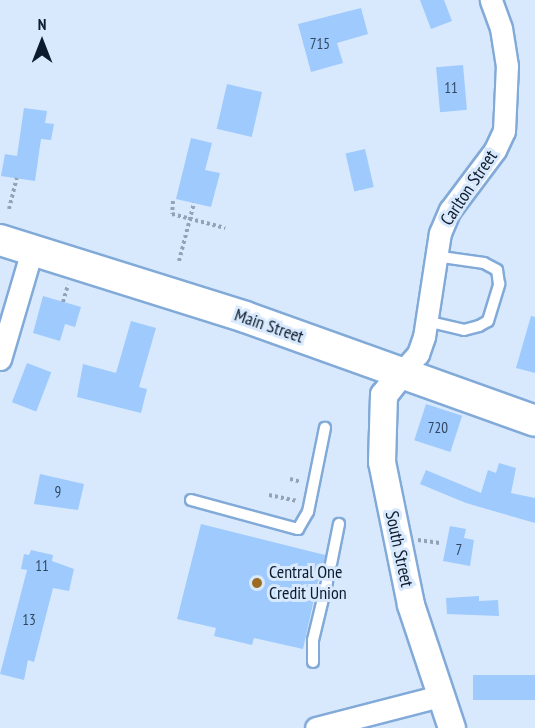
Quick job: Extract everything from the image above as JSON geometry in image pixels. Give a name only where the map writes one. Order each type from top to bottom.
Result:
[{"type":"main road","name":"Main Street","points":[[0,240],[403,371],[500,411],[535,420]]},
{"type":"street","name":"Carlton Street","points":[[403,371],[418,354],[426,321],[435,256],[450,210],[495,150],[504,131],[507,66],[501,28],[491,0]]},
{"type":"street","points":[[0,359],[32,250]]},
{"type":"street","name":"South Street","points":[[403,371],[384,395],[382,462],[411,605],[452,728]]},
{"type":"street","points":[[316,728],[440,696]]},
{"type":"lane","points":[[426,321],[464,330],[479,326],[488,321],[499,284],[497,270],[484,263],[435,256]]},
{"type":"lane","points":[[191,500],[298,529],[310,504],[325,428]]},
{"type":"lane","points":[[331,564],[339,524]]},
{"type":"lane","points":[[313,662],[313,640],[327,582]]},
{"type":"path","points":[[9,209],[17,178]]},
{"type":"path","points":[[172,201],[172,214],[225,228]]},
{"type":"path","points":[[179,261],[194,203]]},
{"type":"path","points":[[63,302],[70,279]]},
{"type":"path","points":[[269,495],[310,504]]},
{"type":"path","points":[[415,539],[440,543]]},
{"type":"building","points":[[420,0],[444,0],[452,21],[431,29]]},
{"type":"building","points":[[361,8],[368,34],[337,43],[343,63],[311,72],[298,24]]},
{"type":"building","points":[[463,65],[467,110],[440,112],[436,67]]},
{"type":"building","points":[[227,84],[262,92],[252,137],[217,129]]},
{"type":"building","points":[[24,108],[47,111],[45,123],[54,124],[51,140],[41,139],[35,181],[1,176],[5,154],[17,156]]},
{"type":"building","points":[[191,138],[212,143],[205,170],[220,173],[211,207],[176,199]]},
{"type":"building","points":[[365,149],[374,187],[354,191],[346,153]]},
{"type":"building","points":[[43,296],[81,307],[75,327],[65,324],[60,341],[33,333]]},
{"type":"building","points":[[531,316],[535,317],[535,373],[516,368]]},
{"type":"building","points":[[131,321],[156,328],[139,387],[147,389],[141,413],[77,397],[83,364],[116,373]]},
{"type":"building","points":[[27,363],[51,372],[36,412],[12,402]]},
{"type":"building","points":[[426,404],[462,416],[450,452],[414,440]]},
{"type":"building","points":[[499,463],[516,468],[511,493],[535,498],[535,523],[466,503],[420,484],[426,470],[481,493],[488,470],[496,473]]},
{"type":"building","points":[[40,474],[84,484],[78,510],[34,504]]},
{"type":"building","points":[[201,524],[325,555],[324,566],[329,571],[339,566],[334,584],[328,575],[318,581],[303,649],[254,638],[252,645],[214,636],[216,628],[177,619]]},
{"type":"building","points":[[450,526],[466,529],[464,538],[474,540],[470,566],[443,561]]},
{"type":"building","points":[[31,550],[53,555],[52,561],[74,569],[69,591],[53,588],[34,662],[28,660],[24,680],[0,674],[27,570],[21,569],[24,554],[29,555]]},
{"type":"building","points":[[479,596],[479,601],[498,600],[499,616],[447,614],[446,598]]},
{"type":"building","points":[[473,675],[535,675],[535,700],[473,700]]},
{"type":"place","name":"Central One Credit Union","points":[[257,583]]}]
